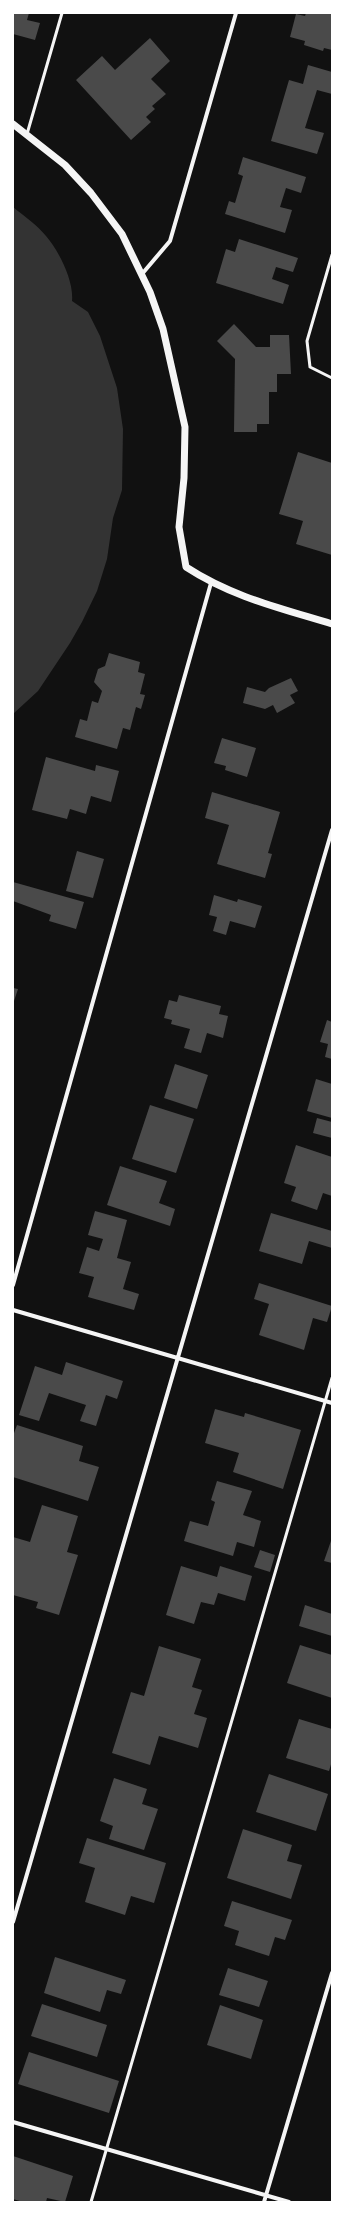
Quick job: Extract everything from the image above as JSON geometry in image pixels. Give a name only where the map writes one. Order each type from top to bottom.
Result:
[{"type":"street","points":[[142,274],[170,240],[236,13]]},
{"type":"street","points":[[13,124],[66,165],[91,193],[122,234],[142,274],[163,329],[185,428],[184,478],[179,527],[186,567],[211,583],[232,592],[332,624]]},
{"type":"street","points":[[13,1285],[211,583]]},
{"type":"street","points":[[13,1922],[332,830]]},
{"type":"street","points":[[13,1310],[332,1403]]},
{"type":"street","points":[[264,2202],[332,1973]]},
{"type":"street","points":[[13,2122],[289,2202]]},
{"type":"lane","points":[[27,135],[62,13]]},
{"type":"lane","points":[[332,255],[307,341],[310,367],[332,378]]},
{"type":"lane","points":[[91,2202],[332,1378]]},
{"type":"shaded area","points":[[13,207],[39,228],[51,242],[65,267],[71,285],[72,301],[88,312],[100,336],[117,388],[123,429],[122,490],[113,518],[107,559],[97,591],[70,643],[38,691],[13,714]]},
{"type":"building","points":[[13,13],[29,13],[27,20],[40,23],[35,40],[13,34]]},
{"type":"building","points":[[306,13],[332,13],[332,50],[324,48],[323,51],[304,45],[305,41],[290,37],[296,14],[305,16]]},
{"type":"building","points":[[150,38],[170,61],[151,79],[166,94],[152,106],[155,109],[146,117],[151,122],[131,140],[76,80],[102,56],[115,70]]},
{"type":"building","points":[[308,65],[332,72],[332,94],[317,90],[305,128],[324,133],[317,154],[271,141],[289,80],[303,84]]},
{"type":"building","points":[[243,157],[306,177],[301,193],[286,188],[280,207],[292,210],[285,233],[225,214],[229,201],[235,203],[243,176],[238,174]]},
{"type":"building","points":[[239,239],[298,258],[293,272],[276,267],[272,279],[289,285],[283,304],[216,283],[226,249],[235,252]]},
{"type":"building","points":[[234,324],[256,347],[270,347],[270,335],[289,335],[291,374],[277,374],[277,392],[269,392],[269,424],[257,424],[257,432],[234,432],[235,359],[217,341]]},
{"type":"building","points":[[298,452],[332,463],[332,555],[296,544],[303,521],[279,514]]},
{"type":"building","points":[[109,653],[140,662],[138,672],[145,674],[140,694],[145,695],[141,709],[136,707],[130,730],[123,728],[117,749],[75,737],[80,719],[87,721],[92,701],[98,703],[102,691],[94,682],[98,669],[105,666]]},
{"type":"building","points":[[291,678],[298,691],[290,695],[295,703],[277,713],[273,705],[265,709],[243,703],[247,687],[265,692],[269,688]]},
{"type":"building","points":[[222,738],[256,748],[247,777],[225,770],[226,766],[214,763]]},
{"type":"building","points":[[46,757],[95,771],[96,765],[119,771],[111,802],[91,796],[86,814],[70,809],[67,819],[32,810]]},
{"type":"building","points":[[212,792],[280,812],[268,853],[272,854],[265,878],[217,864],[229,825],[205,818]]},
{"type":"building","points":[[77,851],[104,859],[93,898],[66,891]]},
{"type":"building","points":[[13,882],[84,902],[76,929],[49,921],[51,915],[13,901]]},
{"type":"building","points":[[214,895],[237,902],[238,899],[262,906],[255,928],[230,921],[226,935],[213,931],[217,917],[209,915]]},
{"type":"building","points":[[13,988],[18,989],[13,1004]]},
{"type":"building","points":[[179,995],[221,1006],[219,1014],[228,1016],[223,1038],[207,1033],[201,1053],[184,1048],[190,1029],[171,1024],[172,1020],[164,1018],[169,1000],[177,1002]]},
{"type":"building","points":[[327,1020],[332,1022],[332,1059],[325,1057],[328,1044],[320,1042]]},
{"type":"building","points":[[175,1064],[208,1075],[197,1109],[164,1098]]},
{"type":"building","points":[[316,1079],[332,1084],[332,1118],[307,1111]]},
{"type":"building","points":[[150,1105],[194,1119],[176,1173],[132,1159]]},
{"type":"building","points":[[317,1118],[332,1122],[332,1138],[313,1133]]},
{"type":"building","points":[[296,1145],[332,1157],[332,1196],[323,1193],[317,1210],[291,1201],[296,1187],[284,1183]]},
{"type":"building","points":[[120,1166],[167,1181],[159,1203],[175,1209],[170,1226],[107,1205]]},
{"type":"building","points":[[95,1211],[127,1220],[117,1258],[131,1262],[123,1289],[139,1294],[134,1310],[88,1297],[94,1277],[79,1273],[87,1247],[99,1251],[103,1239],[88,1235]]},
{"type":"building","points":[[271,1213],[332,1231],[332,1248],[309,1241],[302,1264],[259,1251]]},
{"type":"building","points":[[259,1283],[332,1306],[327,1322],[313,1318],[304,1350],[259,1335],[269,1304],[254,1299]]},
{"type":"building","points":[[66,1362],[123,1381],[117,1399],[106,1395],[96,1426],[80,1421],[86,1405],[49,1393],[39,1421],[19,1415],[35,1366],[62,1375]]},
{"type":"building","points":[[215,1409],[244,1417],[245,1413],[301,1430],[283,1489],[233,1472],[239,1453],[205,1443]]},
{"type":"building","points":[[17,1425],[83,1446],[79,1461],[99,1467],[88,1501],[13,1477],[13,1436]]},
{"type":"building","points":[[217,1481],[252,1491],[243,1515],[261,1521],[254,1547],[237,1542],[233,1556],[184,1541],[190,1521],[208,1526],[215,1502],[211,1500]]},
{"type":"building","points":[[42,1505],[78,1516],[67,1552],[78,1555],[59,1615],[36,1608],[38,1602],[13,1595],[13,1537],[30,1542]]},
{"type":"building","points":[[332,1538],[332,1563],[324,1561]]},
{"type":"building","points":[[260,1550],[275,1555],[270,1572],[254,1567]]},
{"type":"building","points":[[181,1566],[217,1577],[220,1566],[252,1576],[245,1601],[218,1593],[214,1605],[201,1602],[194,1624],[166,1615]]},
{"type":"building","points":[[305,1605],[332,1614],[332,1636],[299,1626]]},
{"type":"building","points":[[300,1645],[332,1655],[332,1698],[287,1683]]},
{"type":"building","points":[[159,1646],[201,1659],[192,1687],[202,1690],[194,1714],[207,1718],[198,1748],[159,1736],[150,1765],[112,1753],[131,1692],[144,1696]]},
{"type":"building","points":[[299,1719],[332,1729],[332,1761],[329,1771],[286,1758]]},
{"type":"building","points":[[269,1774],[328,1794],[316,1831],[256,1812]]},
{"type":"building","points":[[114,1778],[147,1789],[142,1804],[158,1809],[144,1850],[109,1839],[113,1826],[100,1821]]},
{"type":"building","points":[[243,1829],[292,1845],[287,1861],[302,1865],[291,1899],[227,1878]]},
{"type":"building","points":[[87,1838],[166,1863],[154,1903],[131,1896],[125,1915],[85,1902],[95,1868],[79,1863]]},
{"type":"building","points":[[232,1901],[292,1920],[285,1940],[275,1937],[269,1956],[235,1945],[239,1931],[224,1926]]},
{"type":"building","points":[[55,1957],[126,1980],[121,1994],[107,1990],[100,2012],[44,1993]]},
{"type":"building","points":[[228,1968],[268,1981],[259,2007],[219,1995]]},
{"type":"building","points":[[42,2004],[107,2025],[97,2057],[31,2036]]},
{"type":"building","points":[[220,2005],[263,2020],[251,2059],[207,2045]]},
{"type":"building","points":[[29,2052],[119,2081],[109,2113],[18,2084]]},
{"type":"building","points":[[13,2156],[73,2176],[65,2202],[47,2198],[46,2202],[23,2202],[13,2199]]}]
